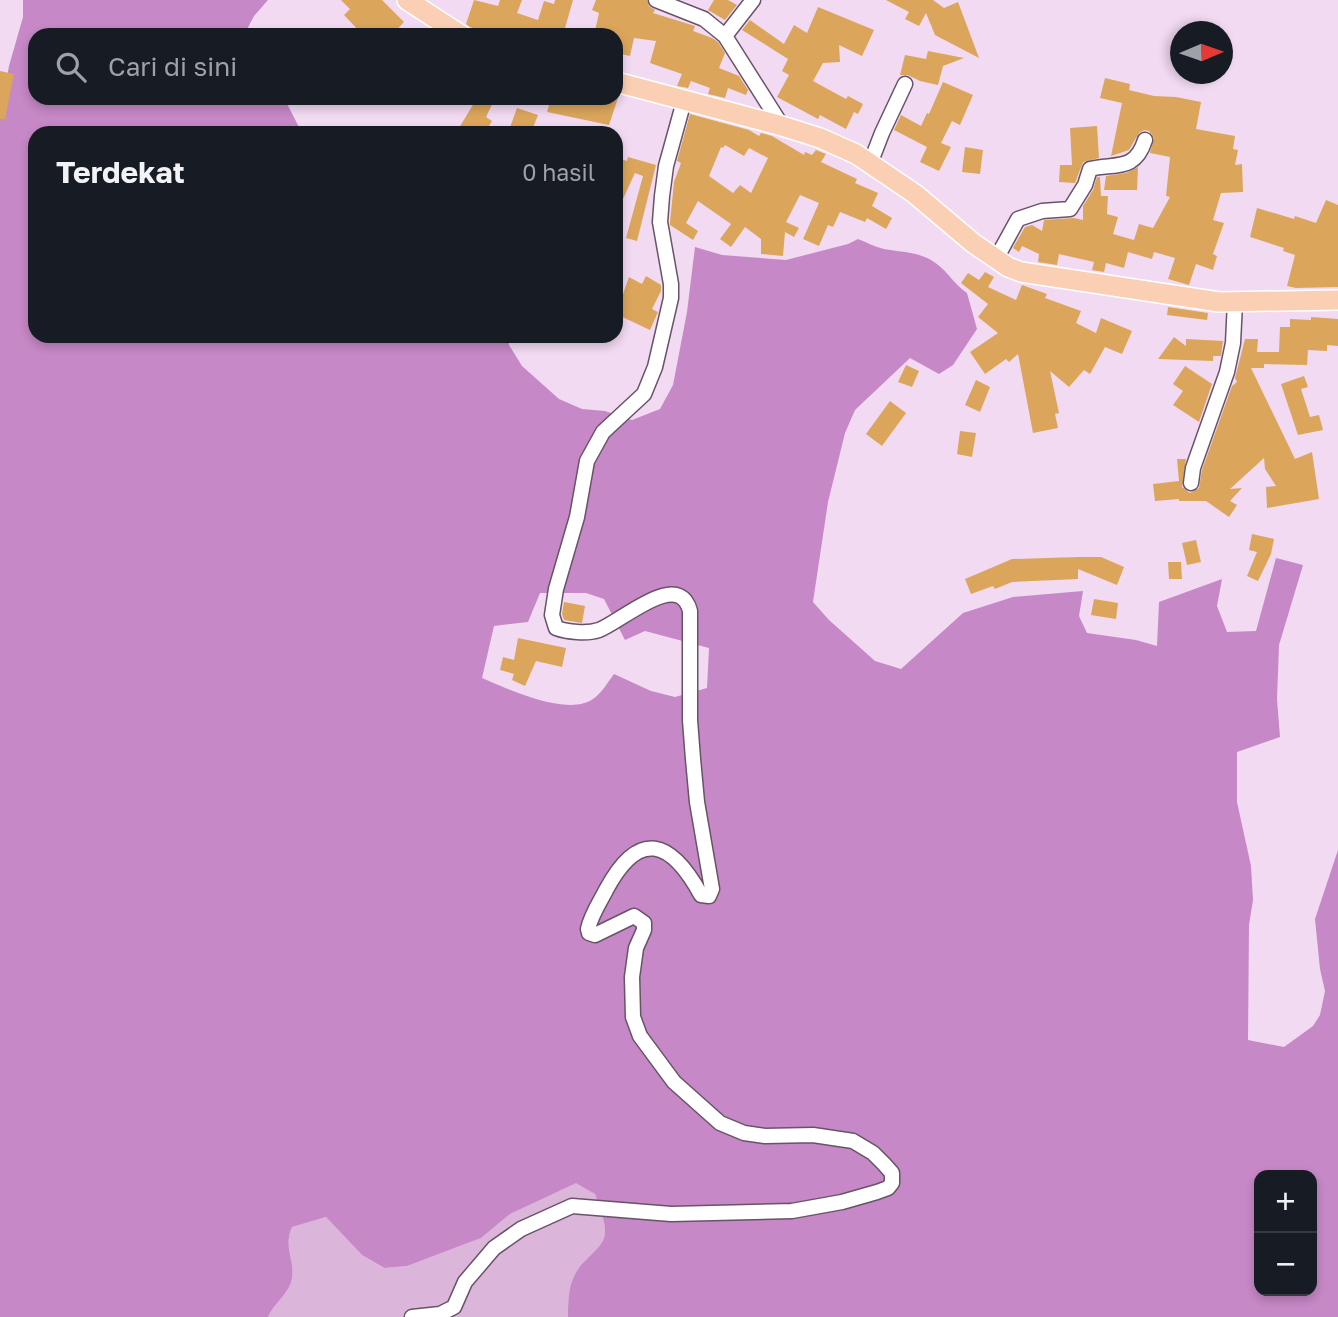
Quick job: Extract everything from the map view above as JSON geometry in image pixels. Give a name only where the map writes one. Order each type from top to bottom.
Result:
[{"type":"main road","points":[[407,0],[449,28]]},
{"type":"main road","points":[[623,84],[782,126],[820,138],[856,154],[915,194],[996,259],[1008,267],[1032,275],[1191,300],[1338,300]]},
{"type":"street","points":[[656,0],[704,19],[725,36],[782,126]]},
{"type":"street","points":[[725,36],[753,0]]},
{"type":"street","points":[[870,164],[881,133],[905,85]]},
{"type":"street","points":[[412,1317],[440,1314],[454,1307],[465,1282],[494,1248],[521,1229],[572,1206],[671,1214],[792,1211],[842,1202],[877,1192],[888,1188],[893,1180],[892,1173],[873,1153],[853,1141],[813,1135],[765,1136],[744,1133],[720,1123],[674,1082],[636,1028],[632,1004],[632,977],[637,943],[644,930],[644,923],[634,916],[595,935],[589,933],[588,929],[624,861],[640,851],[652,848],[666,851],[689,875],[701,895],[709,896],[712,889],[697,802],[693,759],[690,720],[690,611],[687,602],[676,594],[660,596],[601,629],[590,632],[556,628],[552,615],[556,589],[577,517],[587,461],[603,432],[644,394],[655,367],[671,298],[671,272],[660,222],[662,196],[666,166],[684,101]]},
{"type":"street","points":[[996,259],[1018,219],[1042,211],[1070,209],[1085,185],[1090,169],[1133,161],[1142,152],[1145,140]]},
{"type":"street","points":[[1191,483],[1227,372],[1233,343],[1235,302]]},
{"type":"shaded area","points":[[23,0],[268,0],[248,28],[28,28],[28,105],[288,105],[298,126],[28,126],[28,343],[509,343],[522,366],[559,399],[582,409],[605,411],[632,420],[660,409],[673,385],[687,312],[695,247],[722,255],[786,260],[858,239],[881,248],[920,255],[931,260],[967,293],[977,329],[953,365],[939,374],[910,358],[855,410],[845,433],[828,502],[813,602],[875,661],[901,669],[963,613],[1013,597],[1083,591],[1079,616],[1087,633],[1157,646],[1159,602],[1222,579],[1217,606],[1227,632],[1256,631],[1276,558],[1303,565],[1279,645],[1277,699],[1280,737],[1237,752],[1237,802],[1251,866],[1253,900],[1249,925],[1248,1040],[1284,1047],[1313,1026],[1320,1015],[1325,991],[1315,919],[1338,850],[1338,1317],[568,1317],[573,1279],[580,1266],[601,1244],[605,1233],[595,1194],[576,1183],[510,1214],[481,1238],[407,1266],[384,1268],[362,1255],[326,1217],[292,1227],[289,1241],[291,1283],[268,1317],[0,1317],[0,115],[9,66],[23,17]],"holes":[[[540,593],[586,593],[604,599],[625,640],[645,631],[709,648],[707,688],[675,697],[651,691],[614,674],[593,699],[582,704],[568,705],[538,699],[482,678],[494,626],[528,622]]]},
{"type":"shaded area","points":[[576,1182],[595,1194],[605,1233],[601,1244],[581,1266],[573,1280],[568,1317],[268,1317],[291,1283],[289,1241],[292,1227],[326,1217],[362,1255],[383,1268],[407,1266],[481,1238],[510,1214]]},
{"type":"building","points":[[341,0],[382,0],[404,22],[398,28],[356,28],[344,15],[350,9]]},
{"type":"building","points":[[474,0],[498,6],[500,0],[522,0],[517,13],[538,20],[544,1],[554,4],[555,0],[573,0],[565,28],[473,28],[466,24]]},
{"type":"building","points":[[596,0],[647,0],[649,6],[655,10],[653,13],[695,26],[693,31],[718,42],[725,53],[719,68],[739,76],[748,90],[746,95],[728,88],[725,98],[708,94],[710,88],[691,81],[688,88],[677,86],[682,74],[650,63],[656,41],[634,38],[630,56],[623,54],[623,28],[596,28],[599,13],[592,10]]},
{"type":"building","points":[[714,0],[728,0],[737,5],[725,20],[708,10]]},
{"type":"building","points":[[886,0],[933,0],[944,8],[958,2],[979,58],[935,35],[926,13],[919,26],[905,19],[909,12]]},
{"type":"building","points":[[818,7],[874,30],[862,56],[839,45],[840,62],[823,63],[813,81],[846,99],[848,96],[863,104],[858,114],[854,112],[846,129],[820,115],[818,119],[777,97],[789,75],[782,71],[788,59],[742,30],[750,20],[784,44],[794,25],[807,33]]},
{"type":"building","points":[[928,51],[964,58],[943,66],[938,85],[900,75],[905,55],[926,59]]},
{"type":"building","points":[[0,71],[14,74],[5,119],[0,119]]},
{"type":"building","points":[[1105,78],[1130,84],[1129,90],[1201,102],[1196,129],[1235,136],[1233,149],[1238,150],[1235,165],[1242,164],[1243,192],[1221,193],[1213,220],[1224,223],[1213,254],[1217,256],[1213,270],[1196,264],[1189,285],[1168,279],[1175,258],[1154,252],[1152,259],[1128,252],[1124,268],[1106,263],[1104,272],[1092,270],[1094,262],[1059,254],[1057,265],[1038,262],[1039,254],[1022,246],[1019,252],[1013,248],[1025,227],[1032,225],[1042,231],[1044,220],[1083,220],[1083,206],[1097,177],[1100,177],[1101,196],[1108,196],[1107,214],[1118,217],[1113,234],[1134,240],[1139,224],[1153,228],[1170,197],[1166,196],[1170,157],[1150,153],[1154,138],[1149,131],[1139,133],[1129,150],[1111,156],[1122,103],[1100,98]]},
{"type":"building","points":[[943,82],[973,95],[960,125],[952,121],[941,143],[951,147],[939,171],[920,162],[927,147],[894,130],[901,115],[921,126]]},
{"type":"building","points":[[473,105],[492,105],[486,117],[492,121],[489,126],[460,126]]},
{"type":"building","points":[[549,105],[616,105],[609,125],[547,112]]},
{"type":"building","points":[[517,108],[538,115],[534,126],[511,126]]},
{"type":"building","points":[[690,114],[749,130],[759,136],[761,133],[772,136],[804,155],[805,152],[812,155],[816,150],[826,154],[821,162],[857,179],[855,183],[878,193],[872,206],[892,218],[886,229],[867,218],[865,222],[840,212],[833,227],[828,225],[819,246],[803,239],[819,203],[800,195],[786,222],[799,228],[794,237],[785,232],[783,256],[761,254],[761,239],[745,227],[731,247],[720,239],[731,224],[698,201],[686,223],[698,231],[693,240],[670,225],[674,182],[681,163],[677,161]],"holes":[[[725,145],[744,156],[749,148],[768,158],[751,193],[740,185],[733,193],[709,176],[721,147]]]},
{"type":"building","points":[[1097,126],[1099,158],[1083,162],[1075,183],[1059,182],[1060,165],[1072,165],[1070,128]]},
{"type":"building","points":[[965,147],[983,150],[980,174],[962,172]]},
{"type":"building","points":[[628,157],[656,165],[637,241],[626,238],[643,176],[635,173],[623,199],[623,160],[627,161]]},
{"type":"building","points":[[1138,167],[1137,190],[1104,190],[1106,176],[1126,173]]},
{"type":"building","points":[[1326,200],[1338,205],[1338,287],[1287,286],[1295,255],[1283,251],[1284,248],[1250,237],[1257,208],[1316,223]]},
{"type":"building","points":[[985,272],[994,277],[988,287],[1016,300],[1022,285],[1047,294],[1045,298],[1081,311],[1076,323],[1096,333],[1101,318],[1132,331],[1122,354],[1105,347],[1090,374],[1084,370],[1069,387],[1050,371],[1059,413],[1055,414],[1058,428],[1033,433],[1018,354],[1009,362],[1006,359],[985,374],[970,352],[998,333],[978,317],[988,304],[961,283],[968,273],[979,280]]},
{"type":"building","points":[[646,276],[661,285],[661,291],[652,309],[658,312],[650,330],[623,317],[623,294],[629,277],[642,284]]},
{"type":"building","points":[[1168,307],[1208,313],[1207,320],[1167,315]]},
{"type":"building","points":[[1311,317],[1338,319],[1338,346],[1327,345],[1327,351],[1308,350],[1307,365],[1264,364],[1264,368],[1251,368],[1295,459],[1312,452],[1319,499],[1267,508],[1266,487],[1276,486],[1265,469],[1264,458],[1230,489],[1242,488],[1230,501],[1237,505],[1229,517],[1206,501],[1155,501],[1153,484],[1179,481],[1177,459],[1186,459],[1182,487],[1190,493],[1199,488],[1202,470],[1232,386],[1237,382],[1235,378],[1245,339],[1258,339],[1257,352],[1279,352],[1280,327],[1290,327],[1290,319],[1311,320]]},
{"type":"building","points":[[1174,337],[1186,346],[1186,339],[1223,341],[1221,356],[1213,356],[1213,361],[1158,359]]},
{"type":"building","points":[[906,365],[919,371],[912,387],[898,382]]},
{"type":"building","points":[[1185,366],[1212,384],[1199,422],[1173,405],[1183,391],[1173,384]]},
{"type":"building","points":[[1304,376],[1308,387],[1301,389],[1310,417],[1319,415],[1323,430],[1298,435],[1281,384]]},
{"type":"building","points":[[976,380],[990,387],[980,412],[965,405]]},
{"type":"building","points":[[890,401],[906,413],[882,446],[866,434]]},
{"type":"building","points":[[960,431],[976,433],[972,457],[957,454]]},
{"type":"building","points":[[1252,534],[1274,539],[1271,554],[1258,581],[1247,576],[1257,552],[1249,550]]},
{"type":"building","points":[[1196,540],[1201,562],[1187,565],[1182,543]]},
{"type":"building","points":[[1101,557],[1124,567],[1117,585],[1078,569],[1078,579],[1012,582],[971,594],[965,579],[1012,559]]},
{"type":"building","points":[[1168,562],[1181,562],[1182,579],[1169,579]]},
{"type":"building","points":[[1094,599],[1118,603],[1116,619],[1091,615]]},
{"type":"building","points":[[564,602],[585,606],[582,623],[564,620]]},
{"type":"building","points":[[518,638],[566,648],[562,667],[536,661],[525,686],[512,680],[514,674],[500,670],[503,657],[514,660]]}]
